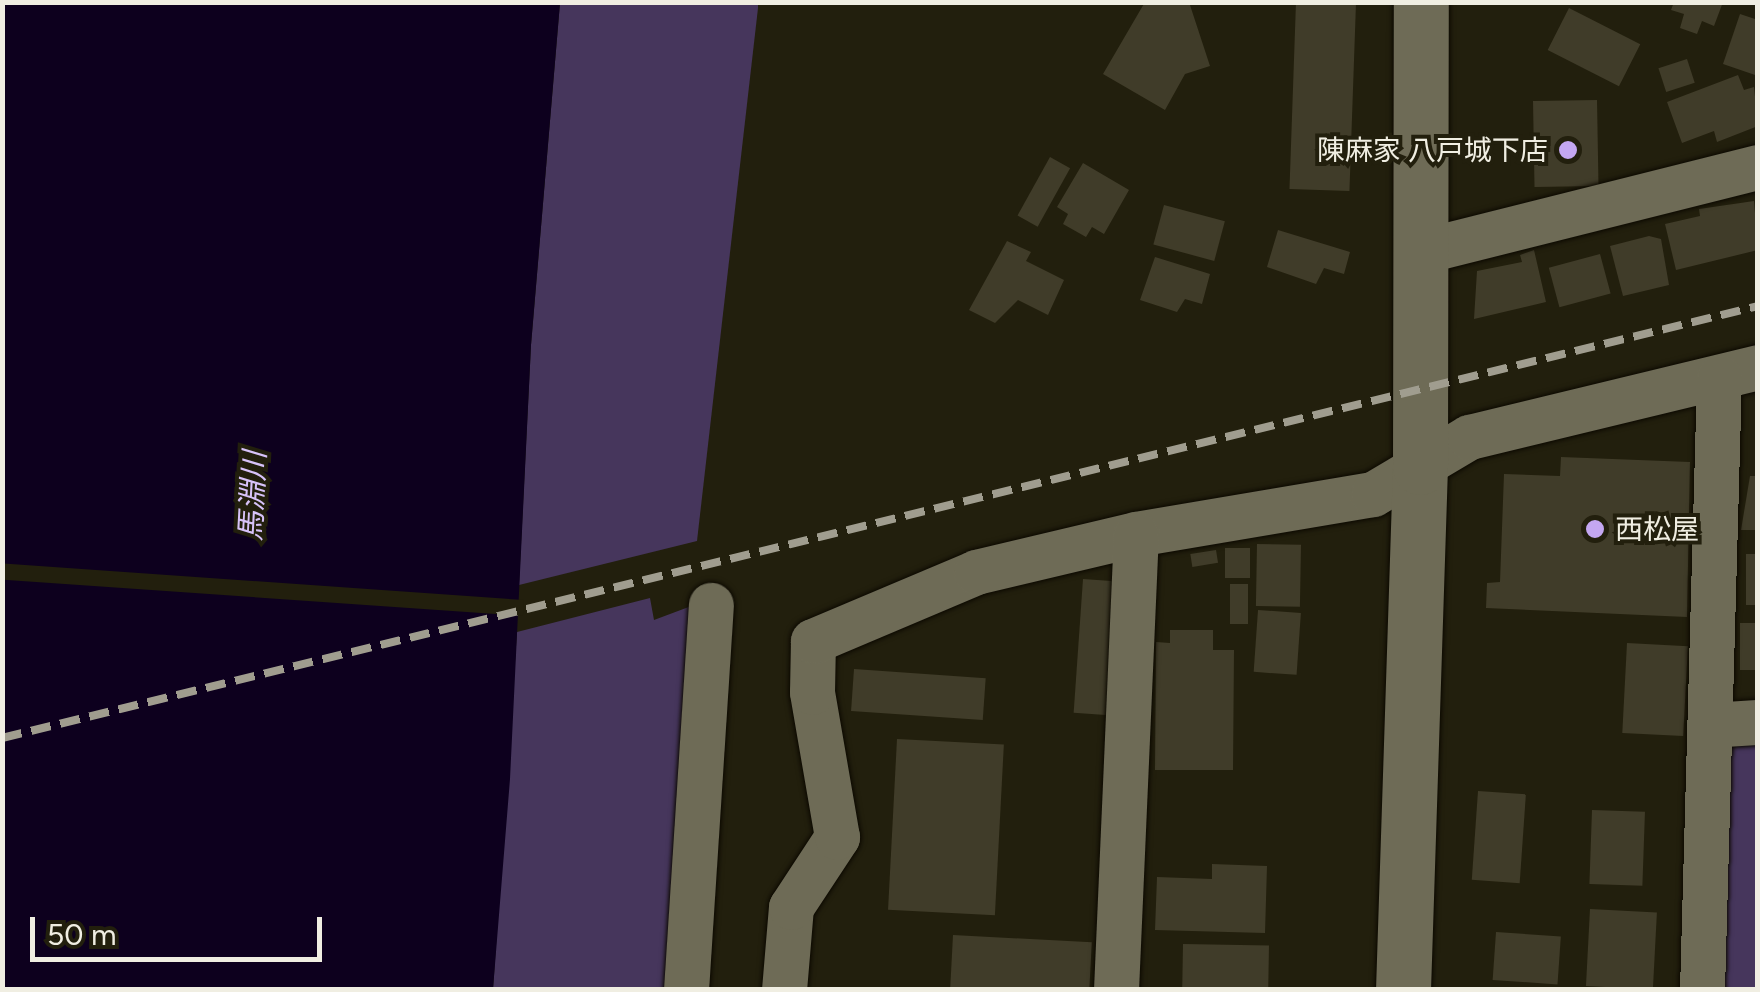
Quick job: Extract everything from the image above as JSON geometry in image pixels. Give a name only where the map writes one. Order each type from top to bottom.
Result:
[{"type":"street","points":[[1403,990],[1420,467],[1421,2]]},
{"type":"street","points":[[1419,252],[1758,167]]},
{"type":"street","points":[[784,990],[790,907],[836,836],[812,692],[813,641],[976,572],[1136,534],[1373,494],[1469,437],[1738,372],[1710,725],[1702,990]]},
{"type":"street","points":[[1116,990],[1136,534]]},
{"type":"street","points":[[686,990],[711,605]]},
{"type":"street","points":[[1710,725],[1758,722]]},
{"type":"shaded area","points":[[560,3],[758,3],[758,8],[697,541],[519,585],[531,345]]},
{"type":"shaded area","points":[[650,598],[654,620],[694,605],[670,989],[493,990],[517,632]]},
{"type":"shaded area","points":[[1757,739],[1757,989],[1715,990],[1721,753],[1732,741]]},
{"type":"water","name":"馬淵川","points":[[2,3],[560,3],[531,345],[510,779],[493,989],[3,989]]},
{"type":"pier","points":[[2,563],[524,600],[523,616],[2,580]]},
{"type":"building","points":[[1145,2],[1189,2],[1210,66],[1185,74],[1165,110],[1103,74]]},
{"type":"building","points":[[1296,2],[1356,4],[1349,191],[1289,189]]},
{"type":"building","points":[[1674,2],[1723,2],[1714,26],[1702,21],[1697,34],[1680,28],[1684,14],[1671,10]]},
{"type":"building","points":[[1569,8],[1640,44],[1619,86],[1548,50]]},
{"type":"building","points":[[1740,14],[1758,20],[1758,76],[1723,64]]},
{"type":"building","points":[[1687,59],[1695,83],[1666,92],[1658,68]]},
{"type":"building","points":[[1738,75],[1744,90],[1754,87],[1758,126],[1717,142],[1714,131],[1682,143],[1667,102]]},
{"type":"building","points":[[1597,100],[1599,186],[1535,187],[1533,101]]},
{"type":"building","points":[[1050,157],[1070,168],[1038,227],[1018,216]]},
{"type":"building","points":[[1083,163],[1129,190],[1104,234],[1092,227],[1086,237],[1063,224],[1068,214],[1057,207]]},
{"type":"building","points":[[1754,201],[1758,250],[1676,270],[1665,224],[1700,216],[1699,209]]},
{"type":"building","points":[[1164,205],[1225,221],[1214,261],[1153,245]]},
{"type":"building","points":[[1278,230],[1350,252],[1344,274],[1324,268],[1316,284],[1267,267]]},
{"type":"building","points":[[1649,236],[1661,239],[1669,285],[1623,296],[1610,246]]},
{"type":"building","points":[[1007,241],[1031,252],[1026,261],[1064,280],[1048,315],[1018,300],[995,323],[969,310]]},
{"type":"building","points":[[1534,250],[1546,302],[1474,319],[1477,271],[1522,262],[1520,255]]},
{"type":"building","points":[[1600,254],[1611,294],[1559,307],[1549,268]]},
{"type":"building","points":[[1155,257],[1210,274],[1202,304],[1185,299],[1177,312],[1140,300]]},
{"type":"building","name":"西松屋","points":[[1561,457],[1690,462],[1687,617],[1486,608],[1487,583],[1500,582],[1504,474],[1560,476]]},
{"type":"building","points":[[1750,476],[1758,476],[1758,530],[1741,530]]},
{"type":"building","points":[[1257,544],[1301,545],[1300,607],[1256,606]]},
{"type":"building","points":[[1225,548],[1250,548],[1250,578],[1225,578]]},
{"type":"building","points":[[1216,550],[1218,563],[1192,567],[1190,554]]},
{"type":"building","points":[[1746,554],[1758,554],[1758,605],[1746,605]]},
{"type":"building","points":[[1083,579],[1122,582],[1113,715],[1074,713]]},
{"type":"building","points":[[1230,584],[1248,584],[1248,624],[1230,624]]},
{"type":"building","points":[[1258,610],[1301,613],[1297,675],[1254,672]]},
{"type":"building","points":[[1740,623],[1758,623],[1758,670],[1740,670]]},
{"type":"building","points":[[1170,630],[1213,630],[1213,650],[1234,650],[1233,770],[1155,770],[1156,642],[1170,643]]},
{"type":"building","points":[[1627,643],[1688,646],[1683,736],[1622,733]]},
{"type":"building","points":[[854,669],[986,678],[983,720],[851,711]]},
{"type":"building","points":[[897,739],[1004,745],[995,915],[888,910]]},
{"type":"building","points":[[1478,791],[1526,794],[1520,883],[1472,880]]},
{"type":"building","points":[[1592,810],[1645,812],[1642,886],[1589,884]]},
{"type":"building","points":[[1212,864],[1267,866],[1265,933],[1155,930],[1157,877],[1212,879]]},
{"type":"building","points":[[1590,909],[1657,913],[1653,989],[1586,986]]},
{"type":"building","points":[[1496,932],[1561,937],[1557,984],[1493,980]]},
{"type":"building","points":[[953,935],[1092,942],[1089,990],[950,990]]},
{"type":"building","points":[[1183,944],[1269,946],[1268,990],[1182,990]]},
{"type":"railway","points":[[2,738],[1758,306]]},
{"type":"place","name":"陳麻家 八戸城下店","points":[[1568,150]]},
{"type":"place","name":"西松屋","points":[[1595,529]]}]
